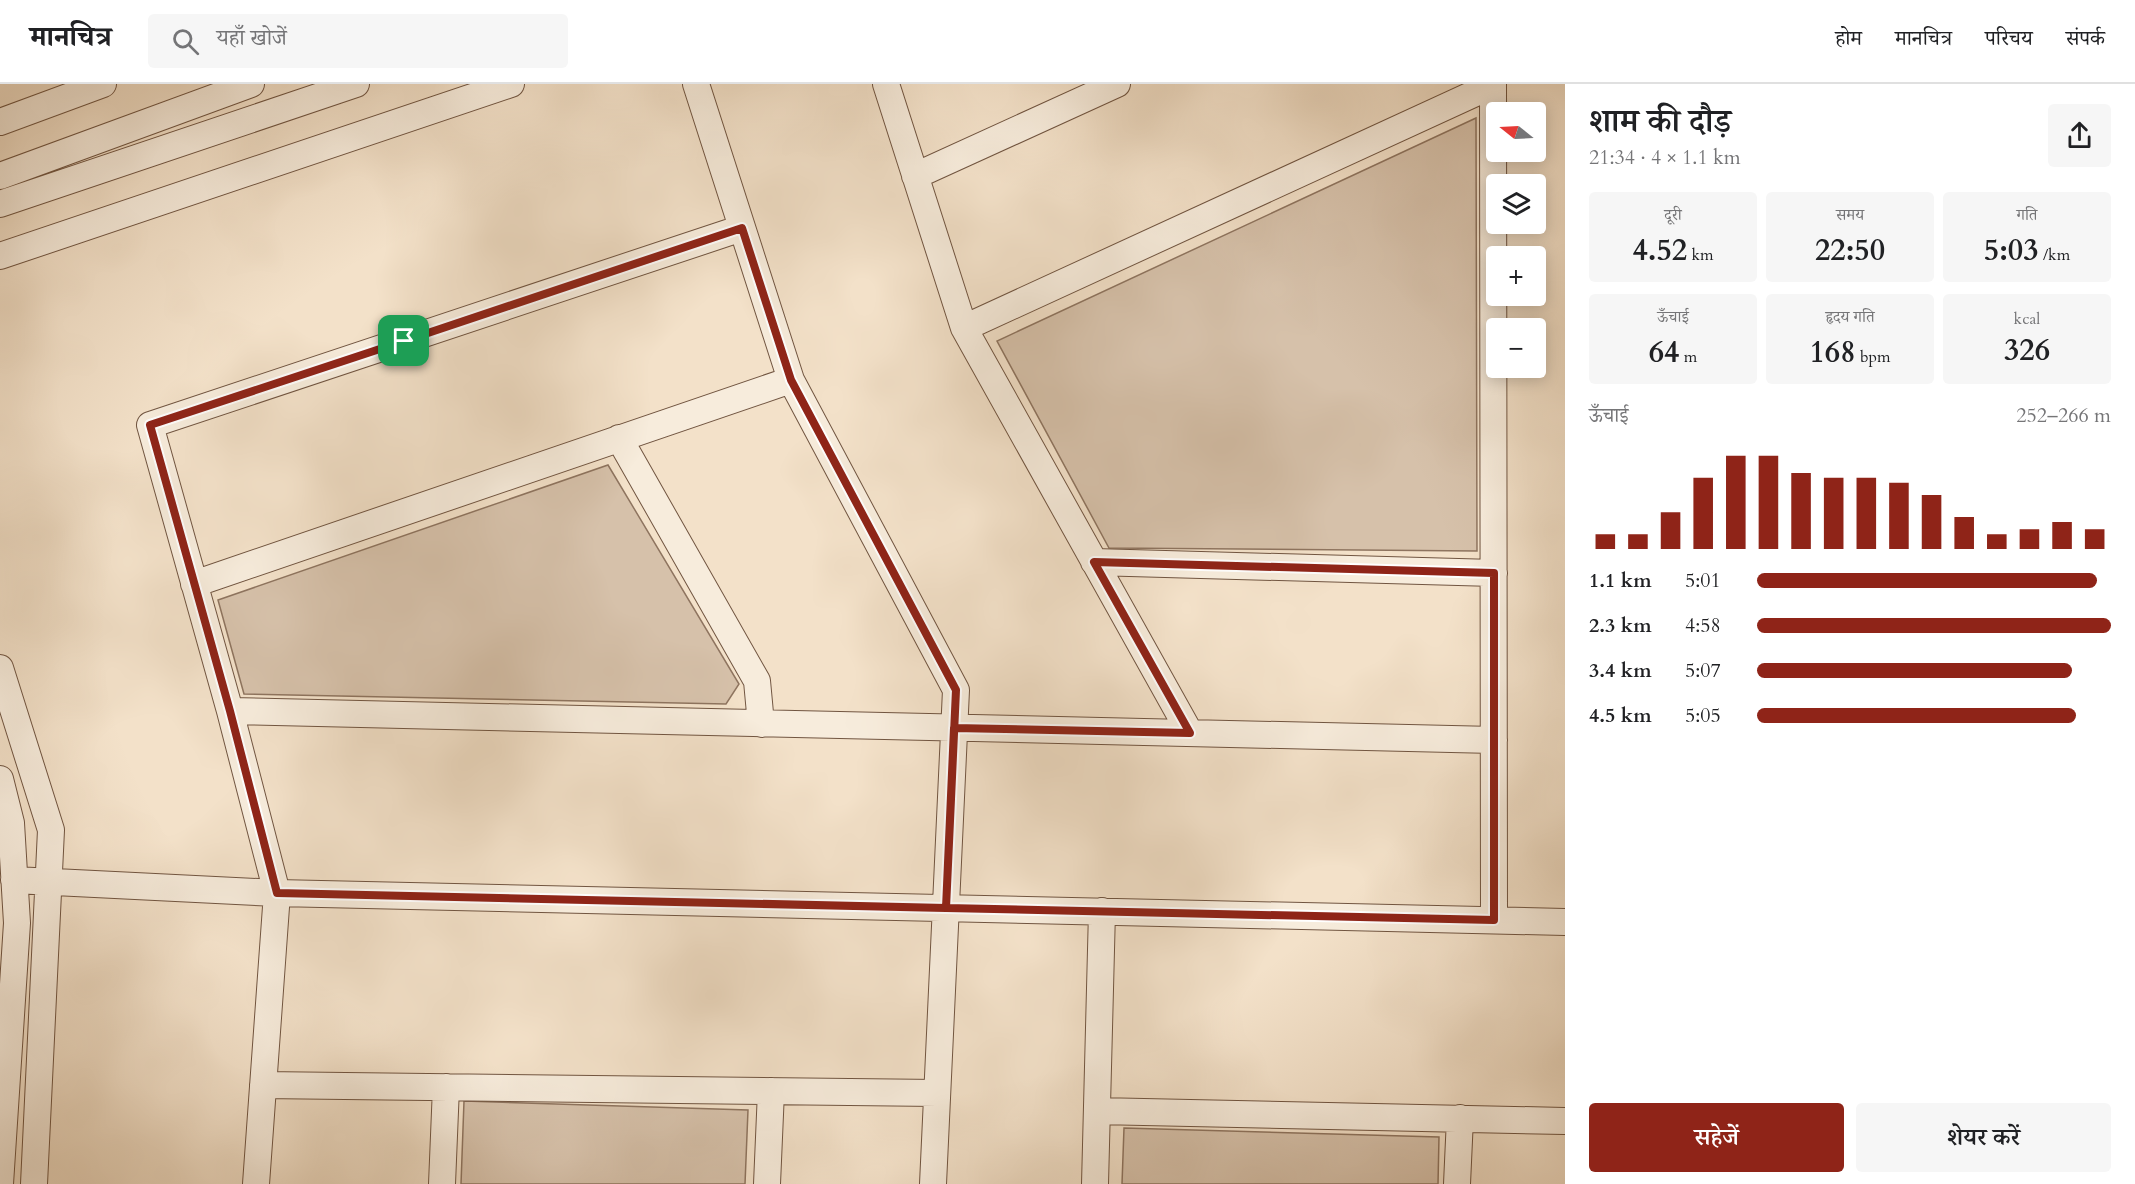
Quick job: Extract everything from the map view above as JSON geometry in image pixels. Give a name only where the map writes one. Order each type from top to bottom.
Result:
[{"type":"street","points":[[0,122],[103,84]]},
{"type":"street","points":[[0,176],[251,84]]},
{"type":"street","points":[[0,256],[511,84]]},
{"type":"street","points":[[696,84],[791,380],[956,690],[933,1184]]},
{"type":"street","points":[[886,84],[964,328],[1190,733]]},
{"type":"street","points":[[915,176],[1117,84]]},
{"type":"street","points":[[964,328],[1493,85],[1494,920]]},
{"type":"street","points":[[0,204],[341,86]]},
{"type":"street","points":[[256,1184],[277,893],[230,711],[150,425],[742,228]]},
{"type":"street","points":[[194,584],[791,380]]},
{"type":"street","points":[[620,438],[757,681],[761,724]]},
{"type":"street","points":[[1094,562],[1494,573]]},
{"type":"street","points":[[0,668],[51,830],[34,1184]]},
{"type":"street","points":[[230,711],[1494,740]]},
{"type":"street","points":[[0,779],[4,807],[11,823],[17,923],[0,1184]]},
{"type":"street","points":[[14,880],[277,893],[1565,922]]},
{"type":"street","points":[[1095,1184],[1102,911]]},
{"type":"street","points":[[263,1085],[937,1093]]},
{"type":"street","points":[[442,1184],[446,1087]]},
{"type":"street","points":[[767,1184],[771,1091]]},
{"type":"street","points":[[1097,1111],[1565,1121]]},
{"type":"street","points":[[1457,1184],[1460,1118]]},
{"type":"shaded area","points":[[1476,118],[1477,551],[1109,548],[997,341]]},
{"type":"shaded area","points":[[608,465],[739,684],[726,704],[244,694],[218,600]]},
{"type":"shaded area","points":[[464,1101],[748,1110],[745,1184],[461,1184]]},
{"type":"shaded area","points":[[1124,1128],[1439,1137],[1438,1184],[1122,1184]]},
{"type":"route","points":[[404,341],[150,425],[230,711],[277,893],[946,908],[954,728],[1190,733],[1094,562],[1494,573],[1494,920],[946,908],[950,818],[954,728],[956,690],[791,380],[742,228],[404,341]]}]
